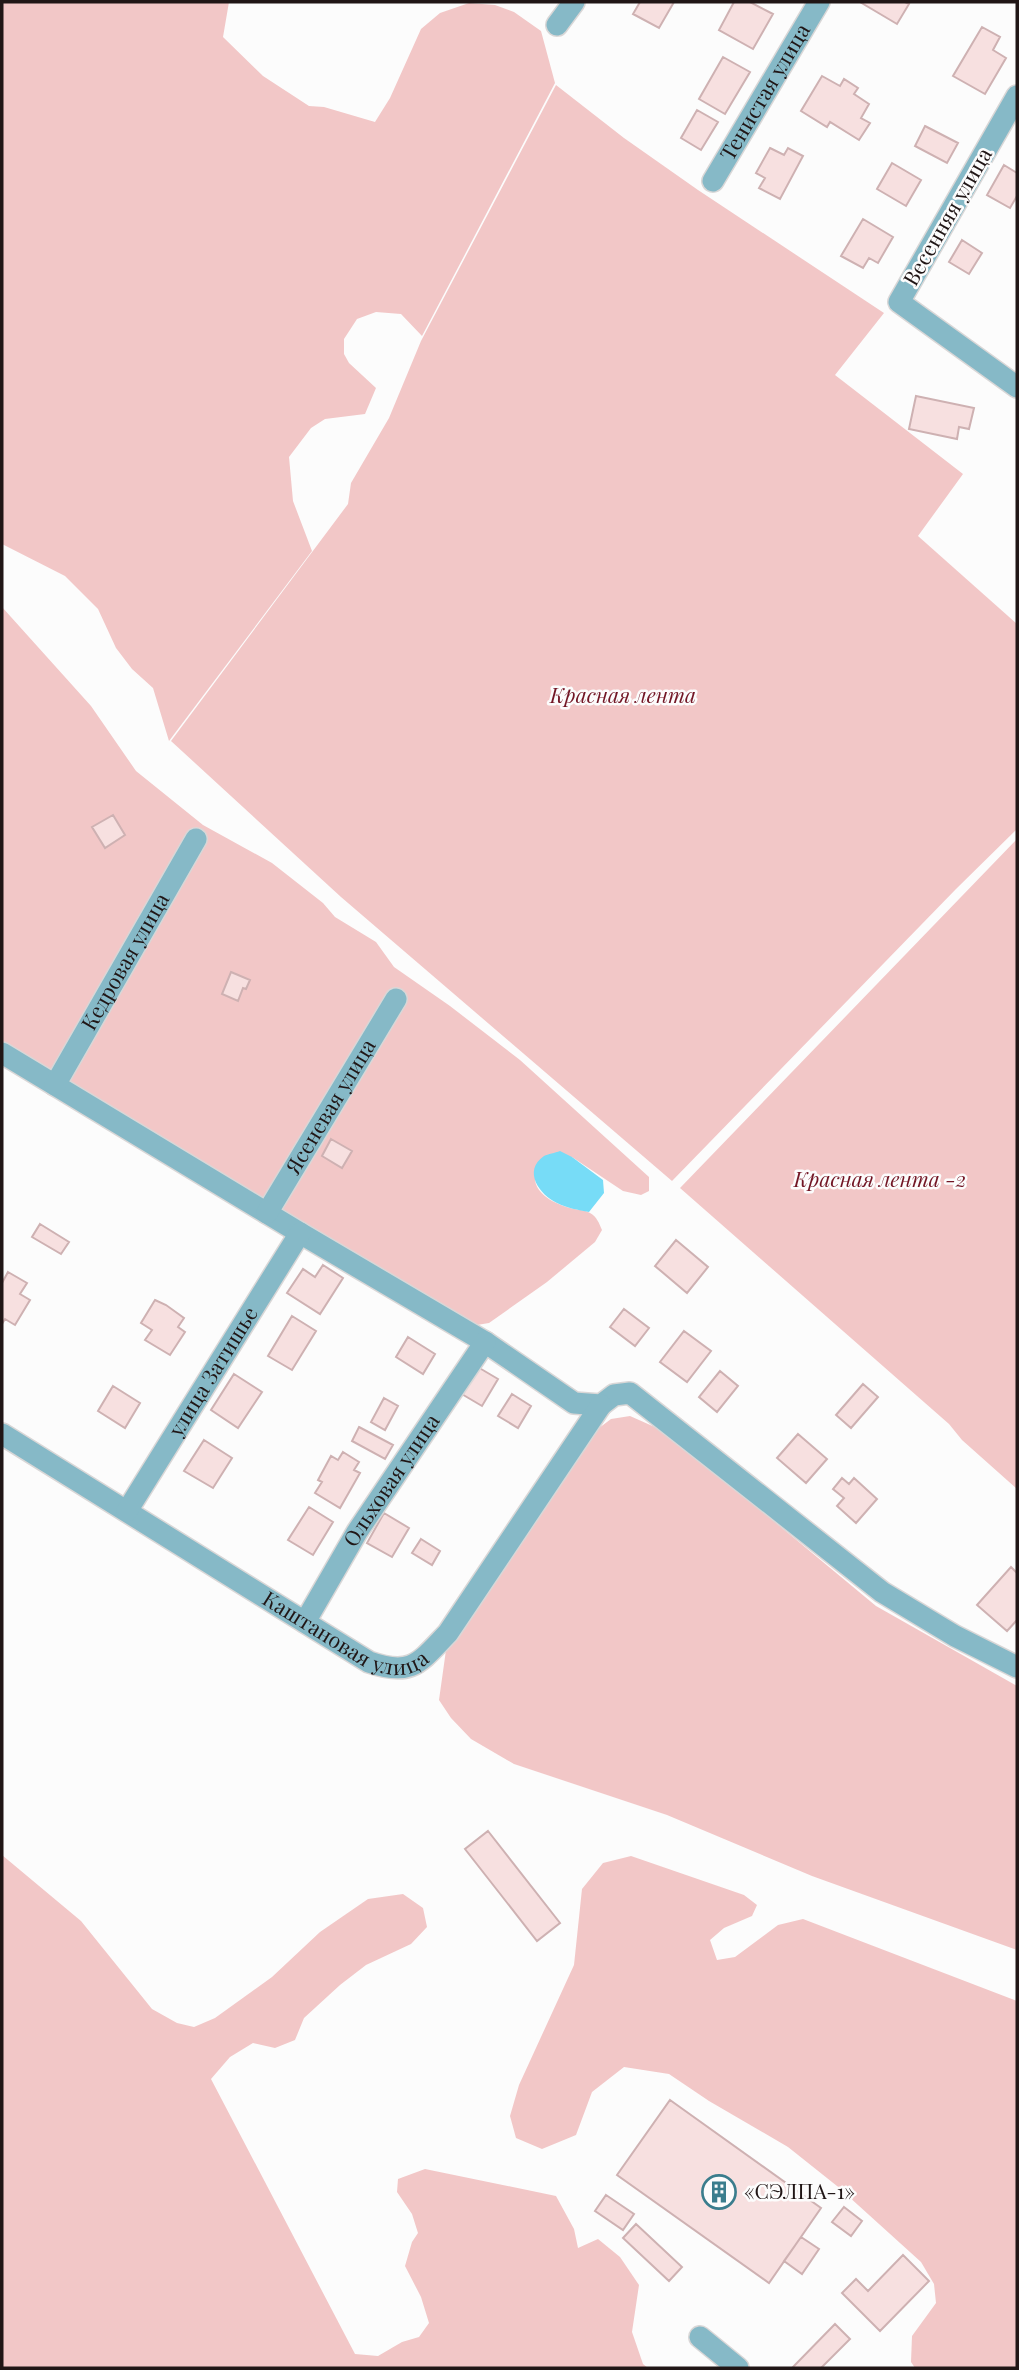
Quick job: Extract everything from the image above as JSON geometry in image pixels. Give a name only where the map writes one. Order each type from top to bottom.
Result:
[{"type":"street","points":[[557,25],[574,2]]},
{"type":"street","name":"Тенистая улица","points":[[713,181],[819,2]]},
{"type":"street","name":"Весенняя улица","points":[[1017,96],[899,302],[1017,387]]},
{"type":"street","name":"Кедровая улица","points":[[55,1085],[196,839]]},
{"type":"street","name":"Ясеневая улица","points":[[267,1213],[396,999]]},
{"type":"street","points":[[2,1054],[485,1342],[574,1403],[601,1405],[614,1395],[631,1394],[882,1592],[955,1636],[1017,1667]]},
{"type":"street","name":"улица Затишье","points":[[127,1511],[300,1233]]},
{"type":"street","name":"Ольховая улица","points":[[305,1622],[357,1532],[485,1342]]},
{"type":"street","name":"Каштановая улица","points":[[2,1434],[369,1662],[390,1669],[407,1668],[421,1661],[448,1633],[601,1405]]},
{"type":"street","points":[[700,2337],[738,2368]]},
{"type":"green space","points":[[2,2],[229,2],[223,37],[263,76],[309,106],[324,107],[375,122],[390,98],[421,29],[440,13],[469,3],[495,5],[514,12],[541,31],[555,83],[422,336],[401,314],[376,312],[357,319],[344,339],[344,354],[349,363],[376,388],[365,414],[325,419],[311,428],[289,457],[293,501],[312,551],[169,741],[153,688],[132,669],[116,648],[98,609],[65,576],[2,544]]},
{"type":"green space","name":"Красная лента","points":[[556,85],[624,138],[698,190],[884,313],[835,375],[963,474],[918,536],[1017,624],[1017,829],[672,1181],[341,897],[171,741],[348,504],[351,483],[389,418],[421,341]]},
{"type":"green space","points":[[2,607],[91,706],[136,771],[203,825],[272,863],[323,903],[335,917],[376,942],[394,967],[520,1060],[649,1177],[649,1191],[641,1195],[623,1191],[572,1157],[544,1157],[535,1176],[540,1191],[554,1202],[590,1213],[602,1230],[595,1242],[547,1282],[489,1323],[471,1326],[2,1045]]},
{"type":"green space","name":"Красная лента -2","points":[[1017,839],[1017,1489],[962,1440],[949,1424],[680,1188]]},
{"type":"green space","points":[[630,1416],[657,1428],[717,1474],[876,1606],[1017,1686],[1017,1950],[812,1876],[667,1815],[514,1764],[471,1739],[451,1718],[439,1700],[446,1650],[599,1428],[611,1419]]},
{"type":"green space","points":[[2,1855],[81,1921],[152,2009],[177,2023],[194,2027],[215,2018],[272,1977],[320,1932],[368,1899],[403,1894],[423,1908],[427,1927],[411,1944],[366,1965],[340,1985],[304,2018],[295,2040],[275,2048],[253,2043],[230,2057],[211,2079],[355,2354],[378,2356],[402,2342],[419,2337],[429,2323],[421,2297],[405,2266],[412,2242],[418,2233],[412,2214],[397,2192],[398,2179],[425,2169],[556,2196],[574,2229],[578,2248],[598,2239],[620,2257],[639,2285],[632,2332],[643,2364],[648,2368],[2,2368]]},
{"type":"green space","points":[[631,1856],[744,1895],[757,1905],[752,1916],[724,1928],[710,1940],[717,1960],[735,1957],[778,1925],[803,1919],[1017,2001],[1017,2368],[915,2368],[911,2362],[912,2336],[936,2303],[934,2284],[921,2262],[837,2186],[788,2147],[669,2074],[624,2067],[592,2092],[576,2135],[542,2149],[516,2138],[510,2116],[519,2085],[574,1965],[582,1889],[603,1863]]},
{"type":"water","points":[[560,1151],[603,1180],[604,1193],[589,1212],[557,1203],[540,1189],[536,1182],[534,1169],[538,1162],[544,1156]]},
{"type":"building","points":[[640,2],[674,2],[659,28],[633,14]]},
{"type":"building","points":[[734,2],[750,2],[773,14],[753,49],[719,30]]},
{"type":"building","points":[[860,2],[905,2],[909,4],[897,24]]},
{"type":"building","points":[[982,27],[1000,37],[993,50],[1006,58],[985,94],[953,76]]},
{"type":"building","points":[[723,57],[750,72],[725,114],[699,99]]},
{"type":"building","points":[[822,76],[840,86],[844,79],[858,88],[854,94],[869,104],[861,118],[870,123],[859,140],[830,122],[827,127],[801,111]]},
{"type":"building","points":[[697,110],[718,122],[701,150],[681,138]]},
{"type":"building","points":[[925,126],[958,143],[947,163],[915,146]]},
{"type":"building","points":[[770,148],[784,155],[788,148],[803,156],[780,199],[759,188],[765,178],[756,173]]},
{"type":"building","points":[[892,163],[921,180],[906,206],[877,189]]},
{"type":"building","points":[[1004,165],[1017,173],[1017,196],[1010,208],[987,195]]},
{"type":"building","points":[[863,219],[893,237],[878,263],[869,258],[863,268],[841,256]]},
{"type":"building","points":[[962,240],[982,253],[969,274],[949,262]]},
{"type":"building","points":[[916,396],[974,408],[969,429],[959,427],[957,439],[909,429]]},
{"type":"building","points":[[113,815],[125,835],[105,848],[92,827]]},
{"type":"building","points":[[231,972],[250,980],[246,989],[243,988],[238,1001],[222,994]]},
{"type":"building","points":[[331,1139],[352,1151],[342,1168],[322,1156]]},
{"type":"building","points":[[40,1224],[69,1242],[61,1254],[32,1237]]},
{"type":"building","points":[[676,1240],[708,1267],[687,1293],[655,1266]]},
{"type":"building","points":[[323,1265],[343,1278],[320,1314],[287,1293],[303,1269],[315,1277]]},
{"type":"building","points":[[8,1272],[27,1283],[20,1294],[30,1300],[15,1325],[5,1319],[2,1324],[2,1283]]},
{"type":"building","points":[[155,1300],[184,1318],[178,1327],[185,1332],[170,1355],[145,1340],[152,1330],[141,1323]]},
{"type":"building","points":[[624,1309],[649,1328],[635,1346],[610,1327]]},
{"type":"building","points":[[292,1316],[316,1331],[292,1370],[268,1356]]},
{"type":"building","points":[[684,1331],[711,1351],[687,1382],[660,1362]]},
{"type":"building","points":[[408,1337],[435,1354],[423,1374],[396,1357]]},
{"type":"building","points":[[476,1366],[498,1379],[482,1406],[460,1393]]},
{"type":"building","points":[[720,1371],[738,1386],[717,1412],[699,1397]]},
{"type":"building","points":[[234,1374],[262,1392],[238,1428],[211,1410]]},
{"type":"building","points":[[863,1384],[878,1397],[851,1428],[836,1415]]},
{"type":"building","points":[[113,1386],[140,1403],[125,1428],[98,1411]]},
{"type":"building","points":[[512,1394],[531,1406],[518,1428],[498,1416]]},
{"type":"building","points":[[384,1398],[398,1406],[385,1430],[371,1422]]},
{"type":"building","points":[[359,1427],[393,1445],[385,1459],[352,1441]]},
{"type":"building","points":[[798,1434],[827,1459],[806,1483],[777,1458]]},
{"type":"building","points":[[204,1440],[232,1458],[213,1488],[184,1471]]},
{"type":"building","points":[[343,1452],[359,1462],[354,1470],[360,1473],[340,1508],[315,1493],[322,1482],[318,1480],[331,1456],[338,1460]]},
{"type":"building","points":[[842,1478],[849,1484],[854,1478],[877,1499],[856,1523],[837,1506],[844,1498],[833,1489]]},
{"type":"building","points":[[309,1507],[333,1522],[313,1555],[288,1540]]},
{"type":"building","points":[[384,1513],[409,1528],[392,1557],[367,1543]]},
{"type":"building","points":[[421,1539],[440,1551],[432,1565],[412,1553]]},
{"type":"building","points":[[1011,1567],[1017,1573],[1017,1620],[1007,1631],[977,1605]]},
{"type":"building","points":[[488,1831],[560,1923],[537,1941],[465,1849]]},
{"type":"building","name":"«СЭЛПА-1»","points":[[670,2100],[821,2208],[769,2283],[617,2175]]},
{"type":"building","points":[[606,2195],[634,2214],[623,2230],[595,2211]]},
{"type":"building","points":[[844,2207],[862,2221],[851,2236],[832,2222]]},
{"type":"building","points":[[636,2224],[682,2267],[669,2281],[623,2238]]},
{"type":"building","points":[[801,2237],[819,2249],[802,2274],[784,2261]]},
{"type":"building","points":[[903,2255],[929,2281],[880,2331],[842,2293],[856,2279],[868,2291]]},
{"type":"building","points":[[835,2324],[850,2339],[821,2368],[792,2368]]},
{"type":"place","name":"«СЭЛПА-1»","points":[[719,2192]]}]
